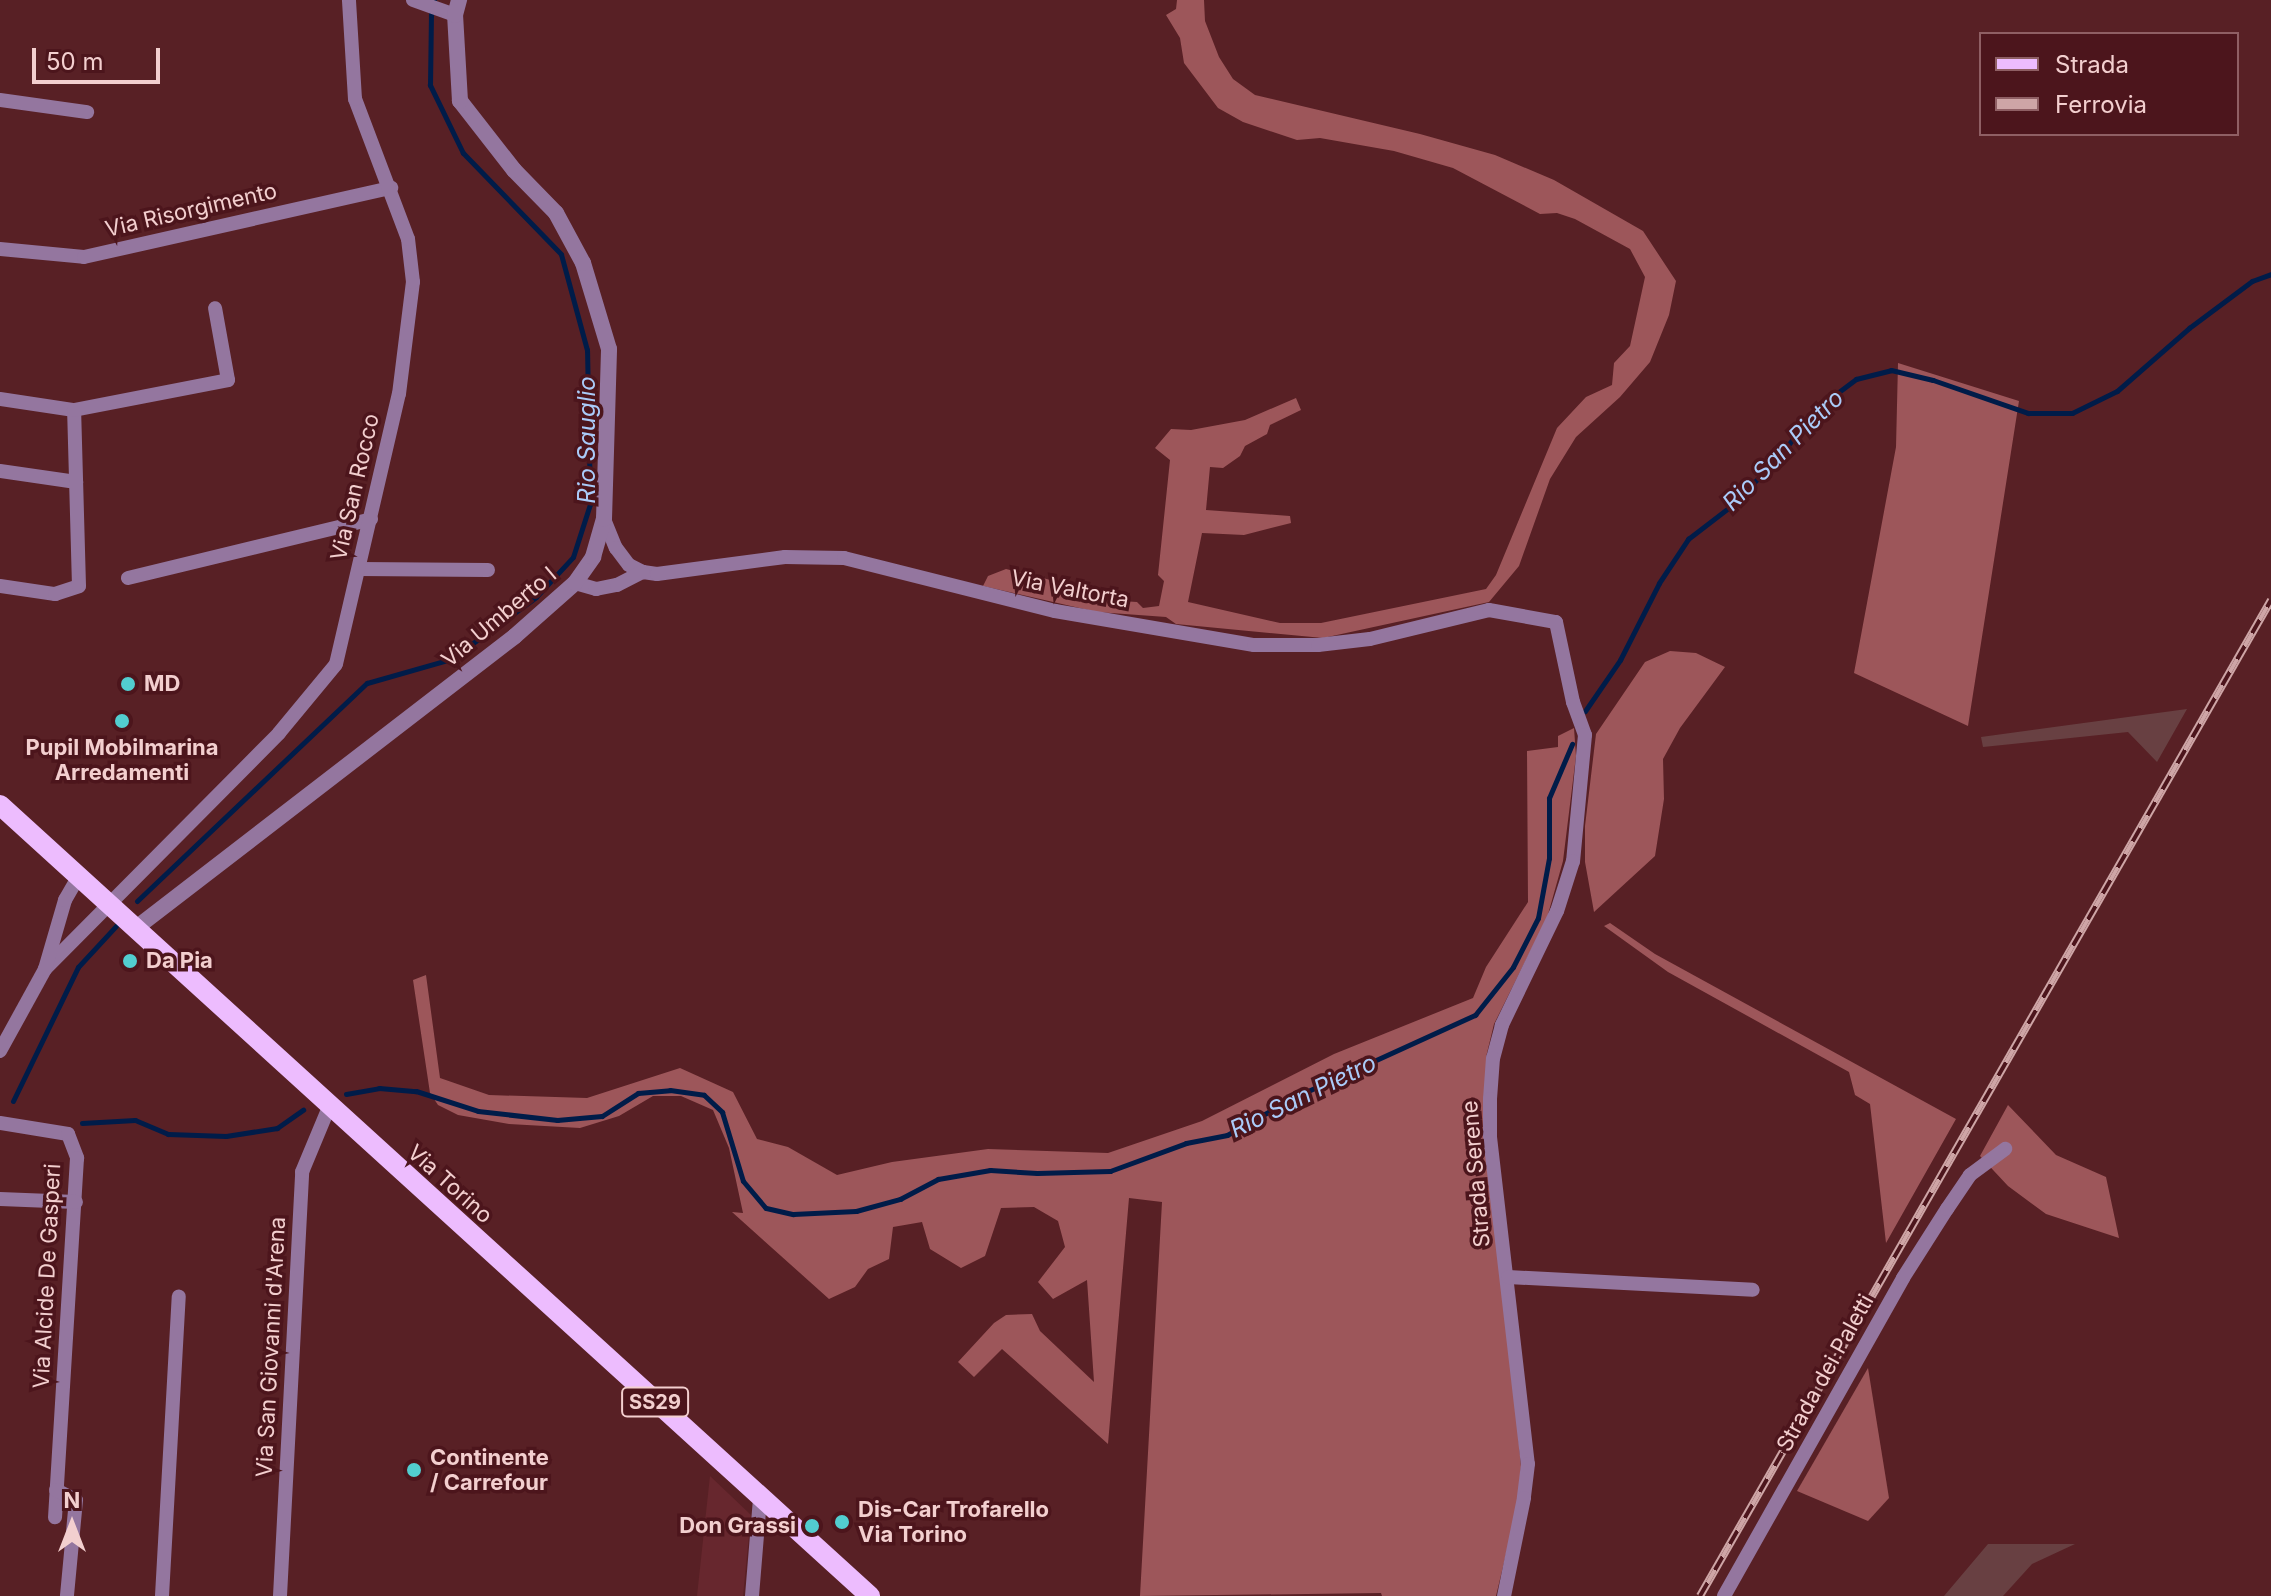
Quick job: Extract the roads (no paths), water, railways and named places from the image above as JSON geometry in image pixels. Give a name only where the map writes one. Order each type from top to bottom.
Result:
[{"type":"main road","name":"Via Torino","points":[[0,805],[870,1596]]},
{"type":"street","name":"Via San Rocco","points":[[45,969],[279,733],[336,664],[399,394],[413,282],[408,239],[355,99],[349,0]]},
{"type":"street","points":[[416,1],[453,9]]},
{"type":"street","name":"Via Umberto I","points":[[136,928],[515,636],[575,583],[593,557],[604,519],[609,349],[583,263],[556,213],[514,170],[460,101],[453,9]]},
{"type":"street","points":[[0,100],[87,112]]},
{"type":"street","name":"Via Risorgimento","points":[[0,249],[84,257],[391,188]]},
{"type":"street","points":[[0,399],[74,410],[228,380],[215,308]]},
{"type":"street","points":[[0,586],[55,594],[79,586],[74,410]]},
{"type":"street","points":[[0,471],[76,482]]},
{"type":"street","points":[[128,578],[371,519]]},
{"type":"street","points":[[604,519],[616,548],[629,565],[643,572]]},
{"type":"street","name":"Via Valtorta","points":[[575,583],[596,589],[617,585],[643,572],[657,574],[785,557],[844,558],[1055,611],[1254,645],[1318,645],[1370,639],[1489,610],[1556,622]]},
{"type":"street","points":[[359,569],[488,570]]},
{"type":"street","name":"Strada Serene","points":[[1504,1596],[1528,1464],[1490,1137],[1493,1058],[1502,1025],[1557,911],[1573,861],[1585,735],[1573,702],[1556,622]]},
{"type":"street","points":[[0,1051],[45,969],[65,900],[79,876]]},
{"type":"street","name":"Via San Giovanni d'Arena","points":[[280,1596],[302,1172],[329,1107]]},
{"type":"street","name":"Via Alcide De Gasperi","points":[[0,1123],[68,1134],[77,1158],[55,1517]]},
{"type":"street","name":"Strada dei Paletti","points":[[1724,1596],[1903,1278],[1970,1175],[2005,1149]]},
{"type":"street","points":[[0,1199],[76,1202]]},
{"type":"street","points":[[1508,1277],[1753,1290]]},
{"type":"street","points":[[162,1596],[179,1296]]},
{"type":"street","points":[[56,1490],[76,1500],[67,1596]]},
{"type":"street","points":[[752,1596],[760,1498]]},
{"type":"waterway","name":"Rio Sauglio","points":[[137,901],[367,683],[451,659],[536,597],[573,557],[590,504],[587,350],[561,254],[463,153],[430,85],[434,0]]},
{"type":"waterway","name":"Rio San Pietro","points":[[1585,711],[1620,660],[1659,583],[1688,539],[1731,506],[1774,462],[1820,406],[1856,379],[1891,370],[1933,380],[2028,413],[2072,413],[2117,391],[2189,328],[2252,281],[2271,274]]},
{"type":"waterway","name":"Rio San Pietro","points":[[346,1094],[379,1088],[416,1091],[478,1111],[557,1120],[602,1116],[638,1093],[670,1090],[704,1095],[722,1112],[743,1181],[766,1208],[793,1214],[856,1211],[900,1199],[938,1179],[990,1170],[1037,1173],[1110,1171],[1186,1143],[1227,1135],[1297,1096],[1475,1015],[1513,967],[1538,918],[1549,858],[1549,798],[1572,744]]},
{"type":"waterway","name":"Rio Sauglio","points":[[13,1101],[78,967],[116,926]]},
{"type":"waterway","name":"Rio San Pietro","points":[[82,1123],[135,1120],[168,1134],[226,1136],[277,1128],[303,1110]]},
{"type":"railway","points":[[1700,1596],[2271,600]]},
{"type":"place","name":"MD","points":[[128,684]]},
{"type":"place","name":"Pupil Mobilmarina Arredamenti","points":[[122,721]]},
{"type":"place","name":"Da Pia","points":[[130,961]]},
{"type":"place","name":"Continente / Carrefour","points":[[414,1470]]},
{"type":"place","name":"Dis-Car Trofarello Via Torino","points":[[842,1522]]},
{"type":"place","name":"Don Grassi","points":[[812,1526]]}]
